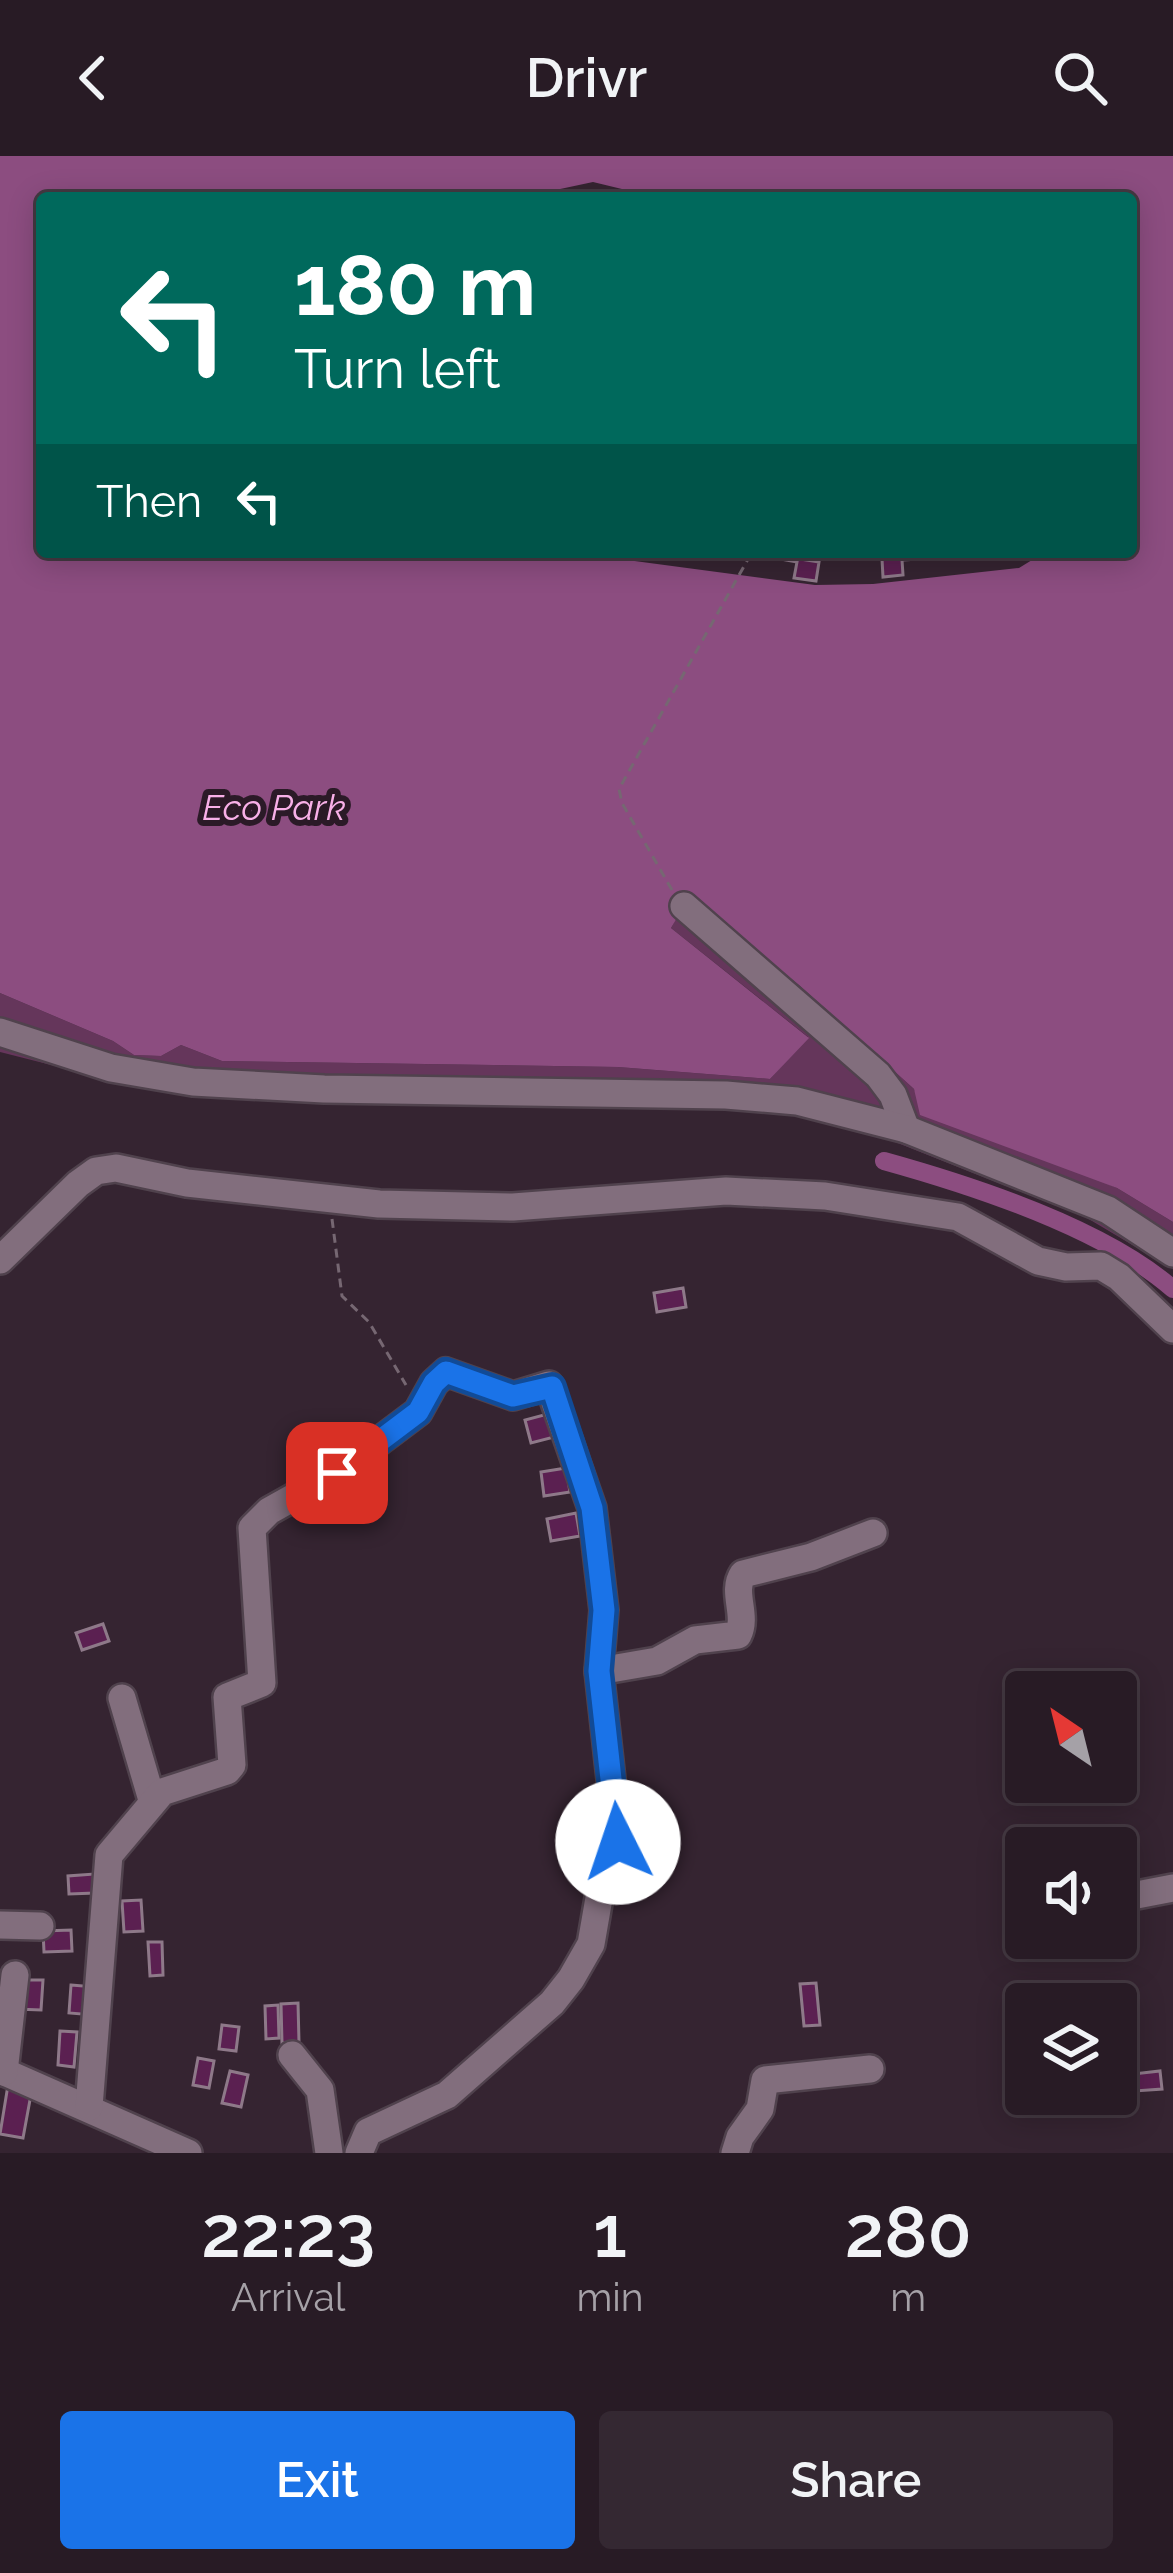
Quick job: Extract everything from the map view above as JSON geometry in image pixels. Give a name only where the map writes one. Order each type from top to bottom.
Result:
[{"type":"street","points":[[684,906],[878,1076],[893,1095],[906,1129]]},
{"type":"street","points":[[0,1031],[111,1068],[193,1082],[348,1090],[726,1095],[797,1101],[906,1129],[1108,1210],[1173,1252]]},
{"type":"street","points":[[0,1259],[78,1184],[96,1171],[116,1168],[187,1183],[331,1201],[512,1207],[708,1191],[825,1196],[958,1217],[1038,1261],[1066,1267],[1101,1266],[1173,1329]]},
{"type":"street","points":[[89,2107],[104,1874],[117,1842],[152,1799],[232,1766],[226,1700],[229,1694],[256,1689],[262,1683],[251,1538],[257,1519],[337,1473],[418,1412],[446,1372],[513,1396],[552,1387],[592,1508],[604,1610],[599,1671],[620,1831],[603,1875],[591,1944],[552,2003],[447,2095],[368,2132],[359,2153]]},
{"type":"street","points":[[599,1671],[657,1661],[694,1640],[738,1635],[742,1574],[811,1557],[873,1534]]},
{"type":"street","points":[[122,1698],[152,1799]]},
{"type":"street","points":[[1137,1895],[1173,1888]]},
{"type":"street","points":[[0,1925],[40,1926]]},
{"type":"street","points":[[16,1975],[2,2071],[89,2107],[171,2150]]},
{"type":"street","points":[[292,2055],[320,2090],[329,2153]]},
{"type":"street","points":[[735,2153],[760,2109],[765,2080],[870,2069]]},
{"type":"path","points":[[684,906],[618,794],[749,558]]},
{"type":"path","points":[[331,1201],[342,1296],[377,1333],[407,1386],[428,1396]]},
{"type":"shaded area","points":[[688,898],[800,986],[914,1089],[919,1101],[1117,1188],[1173,1222],[1173,1269],[1087,1218],[813,1114],[751,1106],[188,1095],[0,1052],[0,993],[113,1041],[134,1055],[161,1056],[181,1045],[222,1061],[618,1067],[770,1079],[808,1037],[671,928]]},
{"type":"water","name":"Eco Park","points":[[0,156],[1173,156],[1173,1222],[1117,1188],[920,1115],[914,1089],[800,986],[689,898],[671,928],[809,1038],[770,1079],[618,1067],[222,1061],[181,1045],[161,1056],[134,1055],[113,1041],[0,993]]},
{"type":"building","points":[[781,559],[819,562],[816,581],[794,578],[797,562]]},
{"type":"building","points":[[882,559],[918,559],[902,560],[903,575],[883,577]]},
{"type":"building","points":[[683,1288],[686,1307],[657,1312],[654,1293]]},
{"type":"building","points":[[555,1412],[562,1435],[531,1443],[525,1420]]},
{"type":"building","points":[[566,1468],[570,1492],[544,1496],[541,1472]]},
{"type":"building","points":[[576,1513],[580,1536],[551,1541],[547,1519]]},
{"type":"building","points":[[103,1624],[109,1641],[82,1650],[76,1633]]},
{"type":"building","points":[[94,1874],[95,1893],[69,1894],[68,1876]]},
{"type":"building","points":[[141,1900],[143,1931],[124,1932],[122,1901]]},
{"type":"building","points":[[71,1930],[72,1951],[44,1952],[43,1931]]},
{"type":"building","points":[[148,1942],[162,1942],[163,1975],[150,1976]]},
{"type":"building","points":[[17,1980],[43,1980],[41,2010],[16,2009]]},
{"type":"building","points":[[816,1983],[820,2025],[804,2026],[800,1984]]},
{"type":"building","points":[[71,1985],[96,1987],[93,2015],[69,2013]]},
{"type":"building","points":[[298,2003],[299,2042],[282,2043],[281,2004]]},
{"type":"building","points":[[278,2005],[279,2038],[266,2039],[265,2006]]},
{"type":"building","points":[[222,2025],[239,2027],[236,2051],[219,2049]]},
{"type":"building","points":[[60,2031],[77,2032],[74,2067],[58,2065]]},
{"type":"building","points":[[198,2058],[214,2061],[209,2088],[193,2085]]},
{"type":"building","points":[[230,2071],[248,2075],[241,2107],[222,2103]]},
{"type":"building","points":[[1160,2071],[1162,2089],[1137,2091],[1137,2074]]},
{"type":"building","points":[[8,2085],[32,2089],[23,2138],[0,2134]]},
{"type":"waterway","points":[[884,1161],[997,1196],[1075,1228],[1173,1289]]},
{"type":"route","points":[[337,1473],[418,1412],[446,1372],[513,1396],[552,1387],[592,1508],[604,1610],[599,1671],[618,1842]]}]
